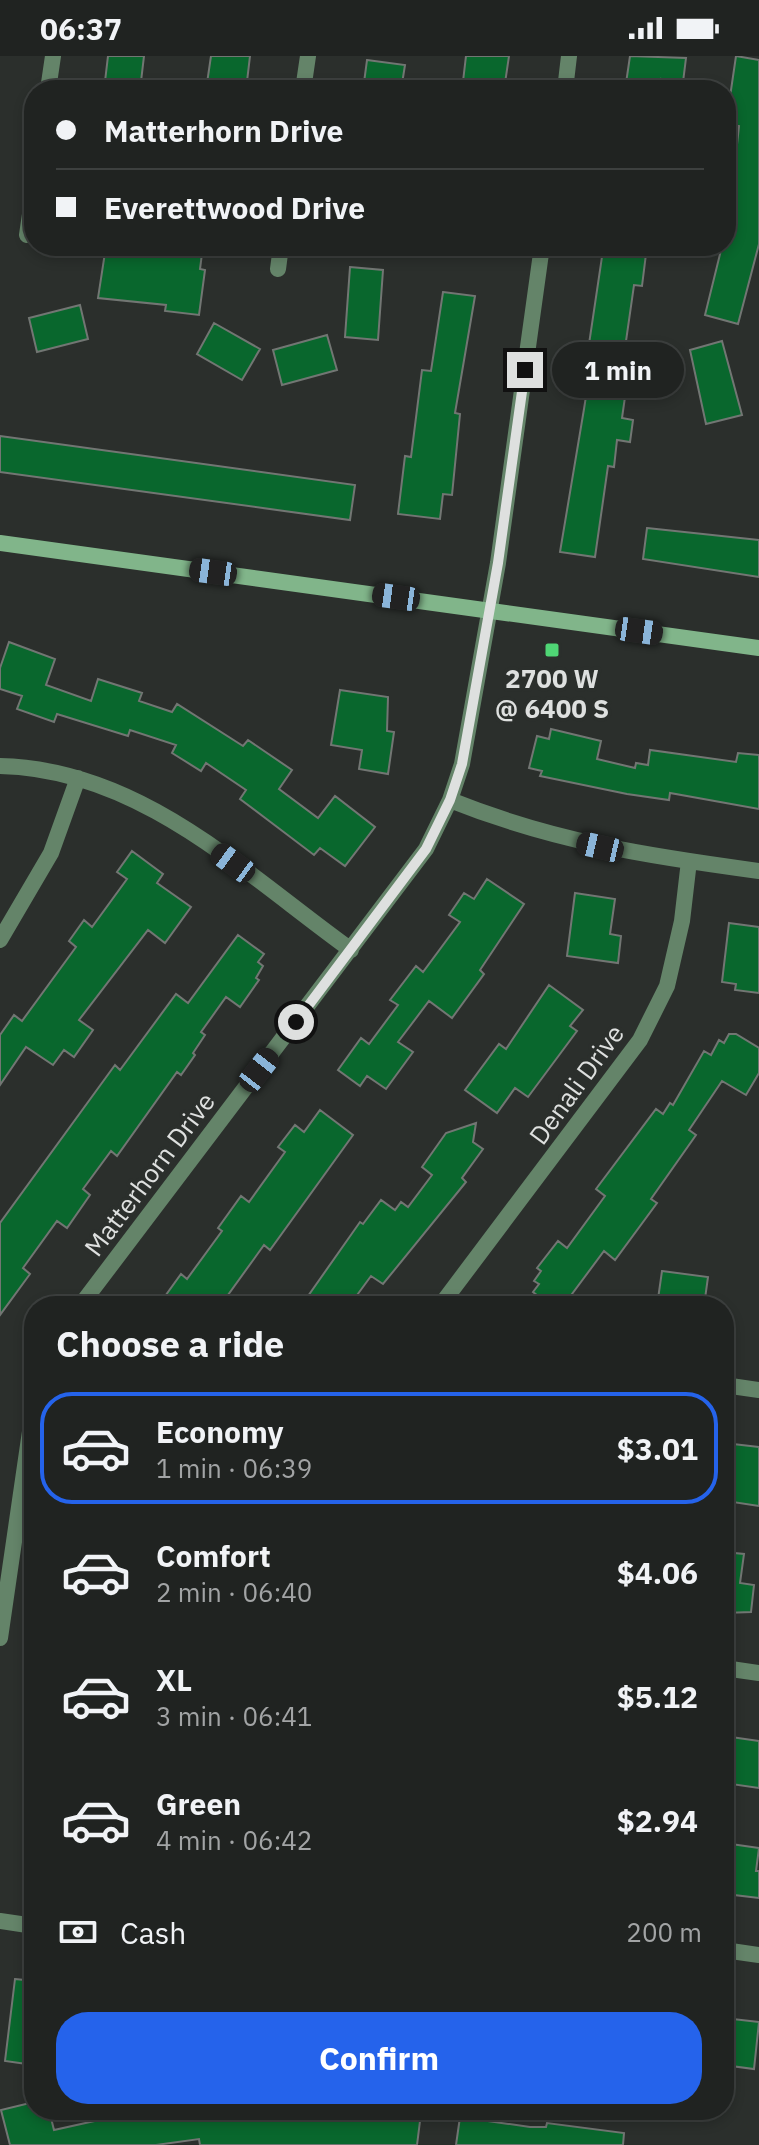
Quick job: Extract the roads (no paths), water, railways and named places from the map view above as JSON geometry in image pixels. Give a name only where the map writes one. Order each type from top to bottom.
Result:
[{"type":"main road","points":[[0,543],[759,648]]},
{"type":"street","points":[[49,80],[53,56]]},
{"type":"street","points":[[304,80],[308,56]]},
{"type":"street","points":[[566,80],[569,56]]},
{"type":"street","points":[[278,269],[280,256]]},
{"type":"street","name":"Matterhorn Drive","points":[[88,1296],[426,849],[450,800],[462,764],[489,610],[541,256]]},
{"type":"street","points":[[0,766],[78,778],[127,794],[164,813],[351,950]]},
{"type":"street","points":[[0,940],[51,853],[78,778]]},
{"type":"street","points":[[450,800],[571,840],[629,854],[759,871]]},
{"type":"street","name":"Denali Drive","points":[[448,1296],[640,1040],[667,986],[682,921],[689,861]]},
{"type":"street","points":[[734,1386],[759,1390]]},
{"type":"street","points":[[0,1638],[24,1473]]},
{"type":"street","points":[[734,1669],[759,1673]]},
{"type":"street","points":[[0,1921],[24,1925]]},
{"type":"street","points":[[734,1951],[759,1955]]},
{"type":"place","name":"2700 W @ 6400 S","points":[[552,650]]}]
